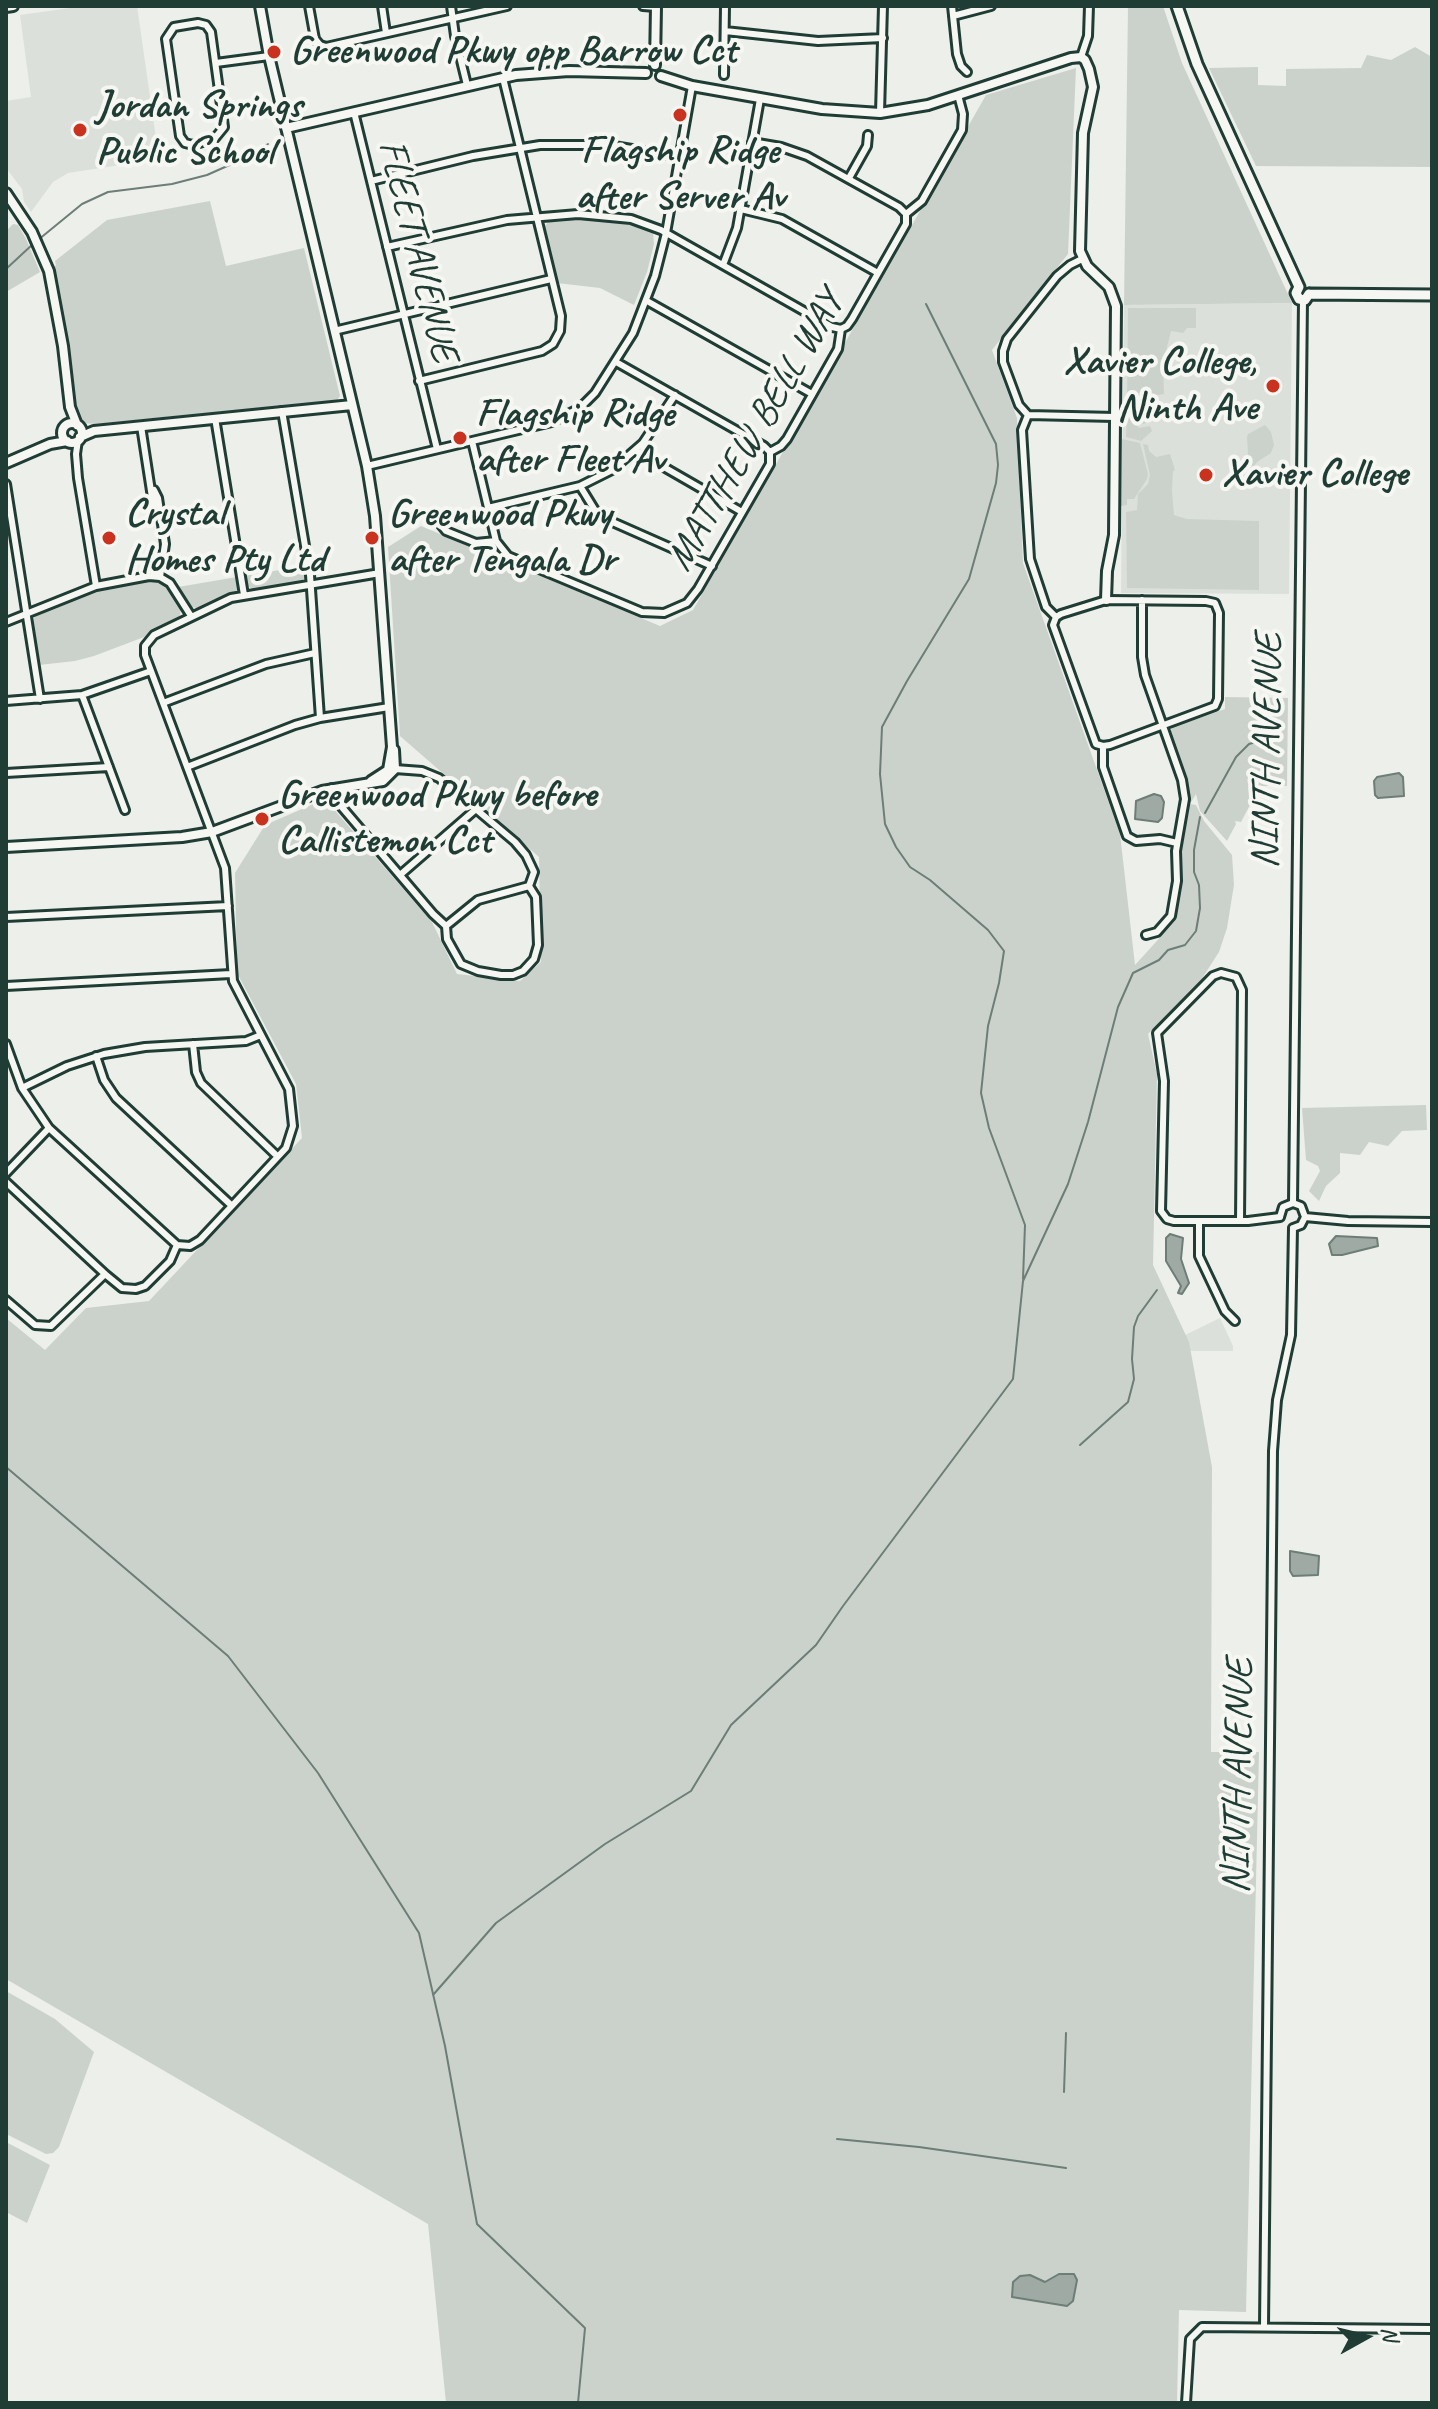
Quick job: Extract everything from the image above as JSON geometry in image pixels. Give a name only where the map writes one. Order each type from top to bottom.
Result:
[{"type":"main road","points":[[1177,6],[1197,64],[1299,287],[1296,295],[1432,295]]},
{"type":"street","points":[[6,7],[13,6]]},
{"type":"street","points":[[260,6],[269,56],[367,466],[375,516],[392,747],[388,770],[371,781]]},
{"type":"street","points":[[309,6],[315,39],[323,46],[507,6]]},
{"type":"street","points":[[382,6],[386,33]]},
{"type":"street","points":[[451,6],[467,85]]},
{"type":"street","points":[[643,6],[656,7],[655,65]]},
{"type":"street","points":[[724,75],[725,6]]},
{"type":"street","points":[[880,113],[883,6]]},
{"type":"street","points":[[952,6],[957,54],[967,72]]},
{"type":"street","points":[[953,16],[991,6]]},
{"type":"street","points":[[1081,57],[1088,36],[1089,6]]},
{"type":"street","points":[[206,25],[212,35],[216,63],[223,131],[209,141],[189,145],[182,140],[178,128],[167,47],[168,32],[177,26],[206,25]]},
{"type":"street","points":[[725,31],[818,41],[883,38]]},
{"type":"street","points":[[216,63],[269,56]]},
{"type":"street","points":[[286,128],[467,85],[551,72],[646,73],[653,80],[661,76],[692,86],[830,111],[880,113],[913,108],[1081,57]]},
{"type":"street","points":[[1081,57],[1089,69],[1093,87],[1083,133],[1079,245],[1082,259],[1109,287],[1114,299],[1114,535],[1107,571],[1106,600]]},
{"type":"street","points":[[646,73],[649,67],[655,65]]},
{"type":"street","points":[[655,65],[660,69],[661,76]]},
{"type":"street","points":[[419,381],[548,348],[557,338],[561,323],[503,78]]},
{"type":"street","points":[[367,466],[552,422],[572,413],[595,393],[616,362],[647,301],[666,233],[692,86]]},
{"type":"street","name":"MATTHEW BELL WAY","points":[[496,541],[502,551],[515,559],[651,614],[671,612],[687,603],[712,566],[770,464],[770,452],[784,443],[838,349],[841,329],[852,319],[906,224],[906,214],[922,201],[962,130],[963,114],[958,95]]},
{"type":"street","points":[[723,265],[735,239],[760,99]]},
{"type":"street","name":"FLEET AVENUE","points":[[354,112],[437,449]]},
{"type":"street","points":[[849,178],[867,146],[868,135]]},
{"type":"street","points":[[752,142],[807,156],[899,207],[906,214]]},
{"type":"street","points":[[371,181],[519,148],[592,144],[679,157]]},
{"type":"street","points":[[6,193],[32,232],[42,254],[58,310],[70,407],[78,426],[74,440],[96,586]]},
{"type":"street","points":[[741,209],[782,219],[878,273]]},
{"type":"street","points":[[387,247],[491,222],[536,216],[605,215],[644,222],[832,327],[841,329]]},
{"type":"street","points":[[1082,259],[1057,276],[1005,345],[1005,368],[1019,405],[1028,415],[1115,417]]},
{"type":"street","points":[[334,331],[551,279]]},
{"type":"street","name":"NINTH AVENUE","points":[[1293,1203],[1306,297]]},
{"type":"street","points":[[647,301],[812,394]]},
{"type":"street","points":[[616,362],[770,452]]},
{"type":"street","points":[[488,508],[580,486],[612,470],[636,451],[655,429],[675,395]]},
{"type":"street","points":[[6,463],[50,444],[74,440],[94,431],[352,405]]},
{"type":"street","points":[[70,407],[62,435],[74,440]]},
{"type":"street","points":[[282,411],[311,584],[320,718]]},
{"type":"street","points":[[1028,415],[1022,430],[1030,559],[1046,607],[1056,617]]},
{"type":"street","points":[[215,418],[244,595]]},
{"type":"street","points":[[50,444],[63,428],[72,423],[94,431]]},
{"type":"street","points":[[141,425],[151,487],[158,498],[165,551],[160,577]]},
{"type":"street","points":[[441,525],[446,531],[476,543],[496,541],[472,441]]},
{"type":"street","points":[[636,451],[742,512]]},
{"type":"street","points":[[6,484],[40,699]]},
{"type":"street","points":[[580,486],[596,512],[608,520],[712,566]]},
{"type":"street","points":[[7,551],[17,550]]},
{"type":"street","points":[[6,1044],[22,1088],[49,1128],[177,1245],[185,1247],[197,1243],[286,1148],[293,1126],[289,1089],[236,990],[231,974],[225,868],[145,655],[147,641],[222,601],[380,573]]},
{"type":"street","points":[[6,622],[96,586],[138,577],[160,577],[175,589],[191,616]]},
{"type":"street","points":[[1106,600],[1209,601],[1216,605],[1219,613],[1217,704],[1210,710],[1103,746],[1094,742],[1053,628],[1056,617],[1106,600]]},
{"type":"street","points":[[1142,600],[1143,663],[1184,792],[1184,812],[1177,843],[1177,886],[1171,916],[1157,932],[1146,935]]},
{"type":"street","points":[[163,703],[266,664],[315,653]]},
{"type":"street","points":[[6,701],[82,695],[151,671]]},
{"type":"street","points":[[82,695],[125,810]]},
{"type":"street","points":[[187,767],[320,718],[389,707]]},
{"type":"street","points":[[1103,746],[1104,771],[1129,838],[1177,843]]},
{"type":"street","points":[[6,847],[182,837],[212,832],[332,788],[386,779],[395,769],[392,747]]},
{"type":"street","points":[[6,773],[109,767]]},
{"type":"street","points":[[395,769],[431,774],[515,842],[526,855],[534,876],[529,886],[478,900],[446,926]]},
{"type":"street","points":[[332,788],[340,805],[446,926],[447,939],[457,959],[465,966],[505,975],[523,971],[534,959],[538,945],[536,897],[529,886]]},
{"type":"street","points":[[400,875],[476,809]]},
{"type":"street","points":[[6,917],[228,906]]},
{"type":"street","points":[[1240,1221],[1241,986],[1236,977],[1224,972],[1213,976],[1160,1029],[1157,1036],[1164,1076],[1161,1211],[1170,1220],[1240,1221],[1280,1217]]},
{"type":"street","points":[[6,986],[231,974]]},
{"type":"street","points":[[22,1088],[50,1073],[96,1056],[139,1047],[246,1041],[261,1035]]},
{"type":"street","points":[[193,1044],[196,1072],[201,1083],[275,1154]]},
{"type":"street","points":[[96,1056],[104,1080],[116,1098],[231,1205]]},
{"type":"street","points":[[6,1173],[49,1128]]},
{"type":"street","points":[[266,1167],[288,1141]]},
{"type":"street","points":[[6,1182],[122,1288],[141,1288],[150,1283],[170,1261],[177,1245]]},
{"type":"street","points":[[1293,1203],[1301,1206],[1305,1217],[1301,1225],[1293,1228],[1285,1225],[1280,1217],[1283,1207],[1293,1203]]},
{"type":"street","points":[[1305,1217],[1432,1222]]},
{"type":"street","points":[[1199,1221],[1199,1256],[1225,1311],[1235,1321]]},
{"type":"street","name":"NINTH AVENUE","points":[[1264,2326],[1273,1451],[1277,1400],[1291,1335],[1293,1228]]},
{"type":"street","points":[[6,1300],[35,1325],[48,1327],[56,1323],[105,1274]]},
{"type":"street","points":[[1186,2403],[1190,2339],[1202,2327],[1432,2329]]},
{"type":"shaded area","name":"Jordan Springs Public School","points":[[84,6],[137,6],[159,159],[68,173],[53,182],[31,212],[24,202],[22,189],[6,168],[6,101],[31,97],[20,15]]},
{"type":"shaded area","points":[[1128,6],[1163,6],[1182,63],[1292,303],[1124,305]]},
{"type":"shaded area","points":[[1415,47],[1432,57],[1432,167],[1256,166],[1209,68],[1258,67],[1258,85],[1286,86],[1286,69],[1361,68],[1367,55],[1391,60]]},
{"type":"shaded area","points":[[1076,68],[1068,254],[992,350],[1017,418],[1023,563],[1120,834],[1135,965],[1175,921],[1182,882],[1180,847],[1188,811],[1188,793],[1170,731],[1173,727],[1225,709],[1225,697],[1288,698],[1287,786],[1260,786],[1241,822],[1235,821],[1227,841],[1200,811],[1196,794],[1190,804],[1196,805],[1204,821],[1232,855],[1234,885],[1227,928],[1219,952],[1201,980],[1148,1034],[1157,1074],[1153,1265],[1189,1342],[1212,1467],[1211,1752],[1259,1752],[1246,2312],[1179,2310],[1177,2403],[446,2403],[428,2224],[6,1979],[6,1318],[45,1350],[86,1308],[149,1301],[302,1138],[296,1084],[237,973],[235,873],[265,825],[325,799],[432,922],[457,974],[520,981],[541,962],[539,857],[400,736],[388,547],[421,526],[660,626],[693,610],[986,95]]},
{"type":"shaded area","points":[[210,201],[226,266],[304,248],[340,396],[337,400],[83,423],[76,414],[63,310],[53,268],[55,261],[107,220]]},
{"type":"shaded area","points":[[568,218],[622,222],[653,232],[654,244],[647,272],[634,305],[600,288],[557,283],[545,226],[548,222],[568,221]]},
{"type":"shaded area","points":[[13,224],[18,225],[26,239],[40,272],[6,292],[6,231]]},
{"type":"shaded area","name":"Xavier College","points":[[1292,303],[1289,594],[1121,593],[1124,305]]},
{"type":"shaded area","points":[[1128,308],[1196,308],[1196,328],[1187,328],[1183,333],[1171,331],[1163,364],[1164,394],[1144,397],[1127,405]]},
{"type":"shaded area","points":[[1134,404],[1132,410],[1135,411],[1138,405],[1150,406],[1150,422],[1142,424],[1136,419],[1134,421],[1139,428],[1150,426],[1152,431],[1141,441],[1126,437],[1127,408]]},
{"type":"shaded area","points":[[1265,425],[1271,432],[1274,445],[1271,453],[1253,468],[1247,437]]},
{"type":"shaded area","points":[[1122,439],[1140,443],[1148,474],[1134,499],[1127,499],[1127,505],[1121,506]]},
{"type":"shaded area","points":[[1143,444],[1148,445],[1149,451],[1156,457],[1170,454],[1175,470],[1172,491],[1174,515],[1187,519],[1259,521],[1259,590],[1127,588],[1126,512],[1137,510],[1138,494],[1148,484],[1150,475]]},
{"type":"shaded area","points":[[304,566],[306,577],[301,582],[253,590],[246,584],[244,576]]},
{"type":"shaded area","points":[[237,577],[239,587],[236,592],[197,608],[191,607],[178,587]]},
{"type":"shaded area","points":[[150,580],[163,583],[170,590],[181,608],[180,616],[144,637],[94,656],[39,665],[33,620],[36,615],[101,588]]},
{"type":"shaded area","points":[[1399,773],[1403,777],[1404,796],[1378,798],[1374,781],[1377,777]]},
{"type":"shaded area","points":[[1154,794],[1161,796],[1164,802],[1162,818],[1158,822],[1135,819],[1136,801]]},
{"type":"shaded area","points":[[1426,1105],[1427,1130],[1402,1131],[1388,1146],[1369,1142],[1360,1155],[1340,1153],[1340,1173],[1326,1186],[1319,1201],[1309,1191],[1320,1171],[1318,1166],[1306,1160],[1302,1108]]},
{"type":"shaded area","points":[[1170,1234],[1183,1238],[1181,1259],[1189,1283],[1182,1294],[1178,1293],[1181,1286],[1166,1261],[1166,1238]]},
{"type":"shaded area","points":[[1336,1236],[1377,1238],[1378,1246],[1332,1255],[1329,1244]]},
{"type":"shaded area","points":[[1220,1318],[1233,1351],[1190,1351],[1185,1335]]},
{"type":"shaded area","points":[[1290,1551],[1319,1556],[1318,1575],[1293,1576]]},
{"type":"shaded area","points":[[6,1991],[55,2019],[94,2052],[59,2147],[53,2153],[46,2154],[6,2134]]},
{"type":"shaded area","points":[[6,2142],[50,2165],[27,2223],[6,2212]]},
{"type":"shaded area","points":[[1059,2274],[1074,2274],[1077,2280],[1073,2301],[1067,2306],[1012,2297],[1013,2282],[1020,2276],[1030,2275],[1045,2282]]},
{"type":"waterway","points":[[38,240],[82,204],[108,192],[172,184],[207,175],[268,144]]},
{"type":"waterway","points":[[6,269],[33,244]]},
{"type":"waterway","points":[[926,304],[996,444],[998,465],[996,483],[969,579],[882,727],[880,774],[885,824],[910,867],[930,880],[988,930],[1004,951],[988,1026],[981,1093],[989,1128],[1025,1225],[1023,1279]]},
{"type":"waterway","points":[[1205,813],[1236,757],[1249,744],[1267,739]]},
{"type":"waterway","points":[[433,1995],[496,1923],[605,1844],[691,1791],[731,1725],[816,1645],[1013,1379],[1023,1281],[1068,1184],[1118,1007],[1133,973],[1159,960],[1168,950],[1185,945],[1196,931],[1200,908],[1194,850],[1200,817]]},
{"type":"waterway","points":[[1080,1445],[1128,1402],[1134,1379],[1134,1327],[1138,1316],[1157,1290]]},
{"type":"waterway","points":[[6,1467],[228,1656],[318,1773],[419,1933],[445,2046],[477,2224],[585,2328],[578,2403]]},
{"type":"waterway","points":[[1064,2092],[1066,2033]]},
{"type":"waterway","points":[[837,2139],[1066,2168]]},
{"type":"place","name":"Greenwood Pkwy opp Barrow Cct","points":[[274,52]]},
{"type":"place","name":"Flagship Ridge after Server Av","points":[[680,115]]},
{"type":"place","name":"Jordan Springs Public School","points":[[80,130]]},
{"type":"place","name":"Xavier College, Ninth Ave","points":[[1273,386]]},
{"type":"place","name":"Flagship Ridge after Fleet Av","points":[[460,438]]},
{"type":"place","name":"Xavier College","points":[[1206,475]]},
{"type":"place","name":"Crystal Homes Pty Ltd","points":[[109,538]]},
{"type":"place","name":"Greenwood Pkwy after Tengala Dr","points":[[372,538]]},
{"type":"place","name":"Greenwood Pkwy before Callistemon Cct","points":[[262,819]]}]
